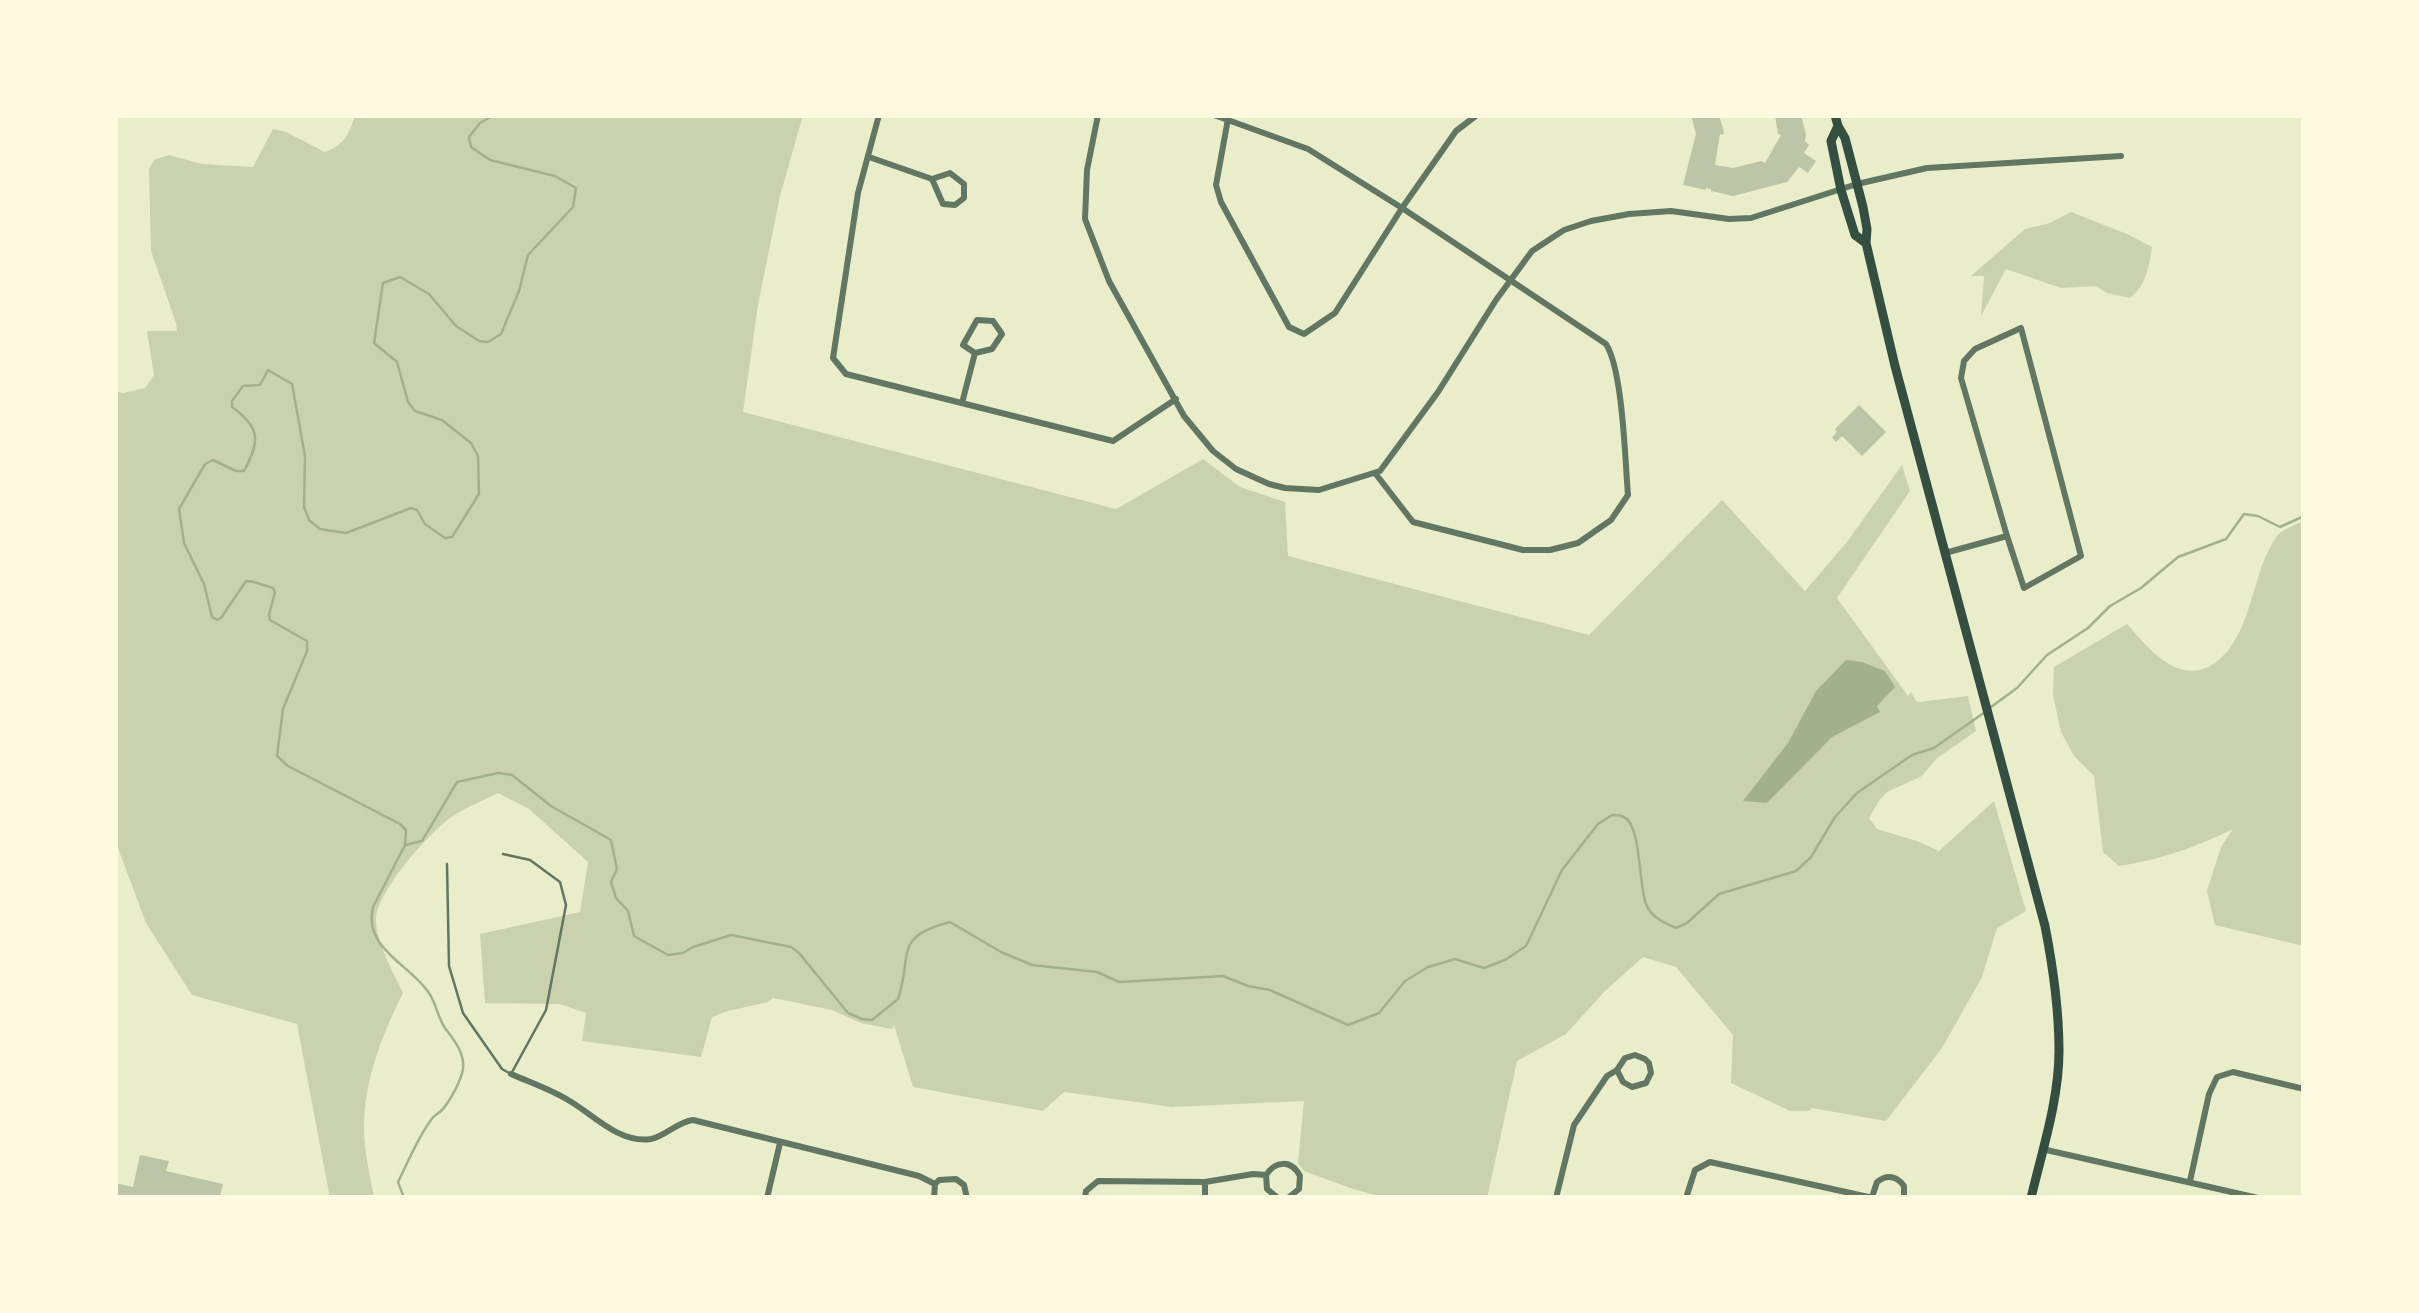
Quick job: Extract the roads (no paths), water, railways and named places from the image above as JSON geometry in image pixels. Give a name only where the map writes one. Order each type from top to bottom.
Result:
[{"type":"main road","points":[[1836,121],[1845,138],[1868,228],[1866,243],[1895,366],[2045,926],[2054,974],[2059,1054],[2032,1198]]},
{"type":"main road","points":[[1836,121],[1831,142],[1841,190],[1854,235],[1866,243]]},
{"type":"street","points":[[880,115],[858,193],[834,358],[846,374],[1113,441],[1176,400]]},
{"type":"street","points":[[1098,115],[1087,170],[1085,219],[1109,281],[1184,416],[1236,470],[1285,488],[1318,490],[1380,471],[1532,251],[1564,230],[1591,220],[1671,211],[1750,218],[1856,184],[1927,168],[2120,156]]},
{"type":"street","points":[[1214,115],[1308,148],[1511,280],[1606,344],[1611,352],[1628,495],[1611,520],[1578,543],[1550,550],[1523,550],[1412,522],[1376,472]]},
{"type":"street","points":[[1228,119],[1216,186],[1220,202],[1290,327],[1304,334],[1335,313],[1460,127],[1477,115]]},
{"type":"street","points":[[869,156],[932,179],[950,173],[964,184],[964,198],[954,204],[943,204],[932,179]]},
{"type":"street","points":[[978,320],[993,321],[1002,334],[992,349],[976,354],[963,345],[970,331],[978,320]]},
{"type":"street","points":[[2021,328],[2081,556],[2024,588],[2007,536],[1961,378],[1964,361],[1975,349],[2021,328]]},
{"type":"street","points":[[962,403],[976,354]]},
{"type":"street","points":[[1945,553],[2007,536]]},
{"type":"street","points":[[1556,1198],[1574,1124],[1607,1076],[1625,1058],[1635,1055],[1649,1063],[1651,1074],[1646,1083],[1632,1087],[1623,1082],[1617,1070]]},
{"type":"street","points":[[2190,1181],[2209,1094],[2217,1077],[2233,1072],[2304,1089]]},
{"type":"street","points":[[510,1074],[567,1099],[604,1125],[640,1139],[655,1138],[693,1120],[919,1176],[934,1184]]},
{"type":"street","points":[[767,1198],[780,1143]]},
{"type":"street","points":[[2042,1149],[2258,1198]]},
{"type":"street","points":[[1686,1198],[1695,1170],[1710,1162],[1872,1197],[1877,1182],[1892,1177],[1904,1186],[1904,1198]]},
{"type":"street","points":[[1278,1198],[1267,1189],[1266,1176],[1273,1166],[1281,1164],[1297,1170],[1300,1176],[1299,1189],[1288,1198]]},
{"type":"street","points":[[1085,1198],[1086,1191],[1098,1181],[1205,1182],[1254,1174],[1266,1176]]},
{"type":"street","points":[[934,1184],[956,1179],[964,1186],[967,1198]]},
{"type":"street","points":[[1205,1182],[1205,1198]]},
{"type":"street","points":[[934,1184],[934,1198]]},
{"type":"lane","points":[[447,864],[449,966],[463,1013],[502,1069],[510,1074],[546,1010],[566,905],[560,882],[530,860],[503,854]]},
{"type":"waterway","points":[[404,1198],[398,1182],[426,1127],[455,1091],[463,1063],[429,993],[381,945],[372,922],[373,907],[405,845],[406,830],[288,766],[277,756],[283,709],[307,651],[307,641],[270,620],[275,592],[254,582],[246,581],[221,618],[212,617],[204,584],[184,543],[179,509],[205,464],[213,460],[244,471],[255,436],[248,422],[232,407],[232,401],[243,386],[260,385],[268,370],[292,384],[305,456],[304,507],[309,520],[320,529],[346,533],[411,508],[417,510],[425,524],[445,538],[452,537],[479,494],[478,456],[471,443],[442,420],[415,411],[408,402],[397,362],[374,343],[383,283],[400,277],[429,294],[456,326],[479,341],[488,342],[501,334],[519,291],[528,255],[573,207],[576,188],[555,176],[490,160],[471,147],[469,137],[480,123],[494,115]]},
{"type":"waterway","points":[[1991,707],[2017,688],[2047,655],[2178,557],[2226,539],[2244,514],[2280,527],[2304,516]]},
{"type":"waterway","points":[[405,845],[422,841],[457,782],[498,773],[512,775],[551,806],[611,840],[617,869],[611,882],[616,898],[628,911],[634,936],[668,955],[731,935],[791,947],[848,1013],[862,1019],[872,1020],[898,999],[912,941],[950,922],[1032,965],[1097,972],[1119,982],[1223,976],[1270,990],[1348,1025],[1379,1013],[1405,981],[1428,967],[1455,959],[1484,968],[1526,946],[1562,870],[1598,824],[1612,815],[1625,818],[1632,826],[1648,909],[1676,928],[1719,894],[1796,871],[1811,857],[1835,817],[1857,793],[1912,755],[1934,748],[1985,712]]}]
